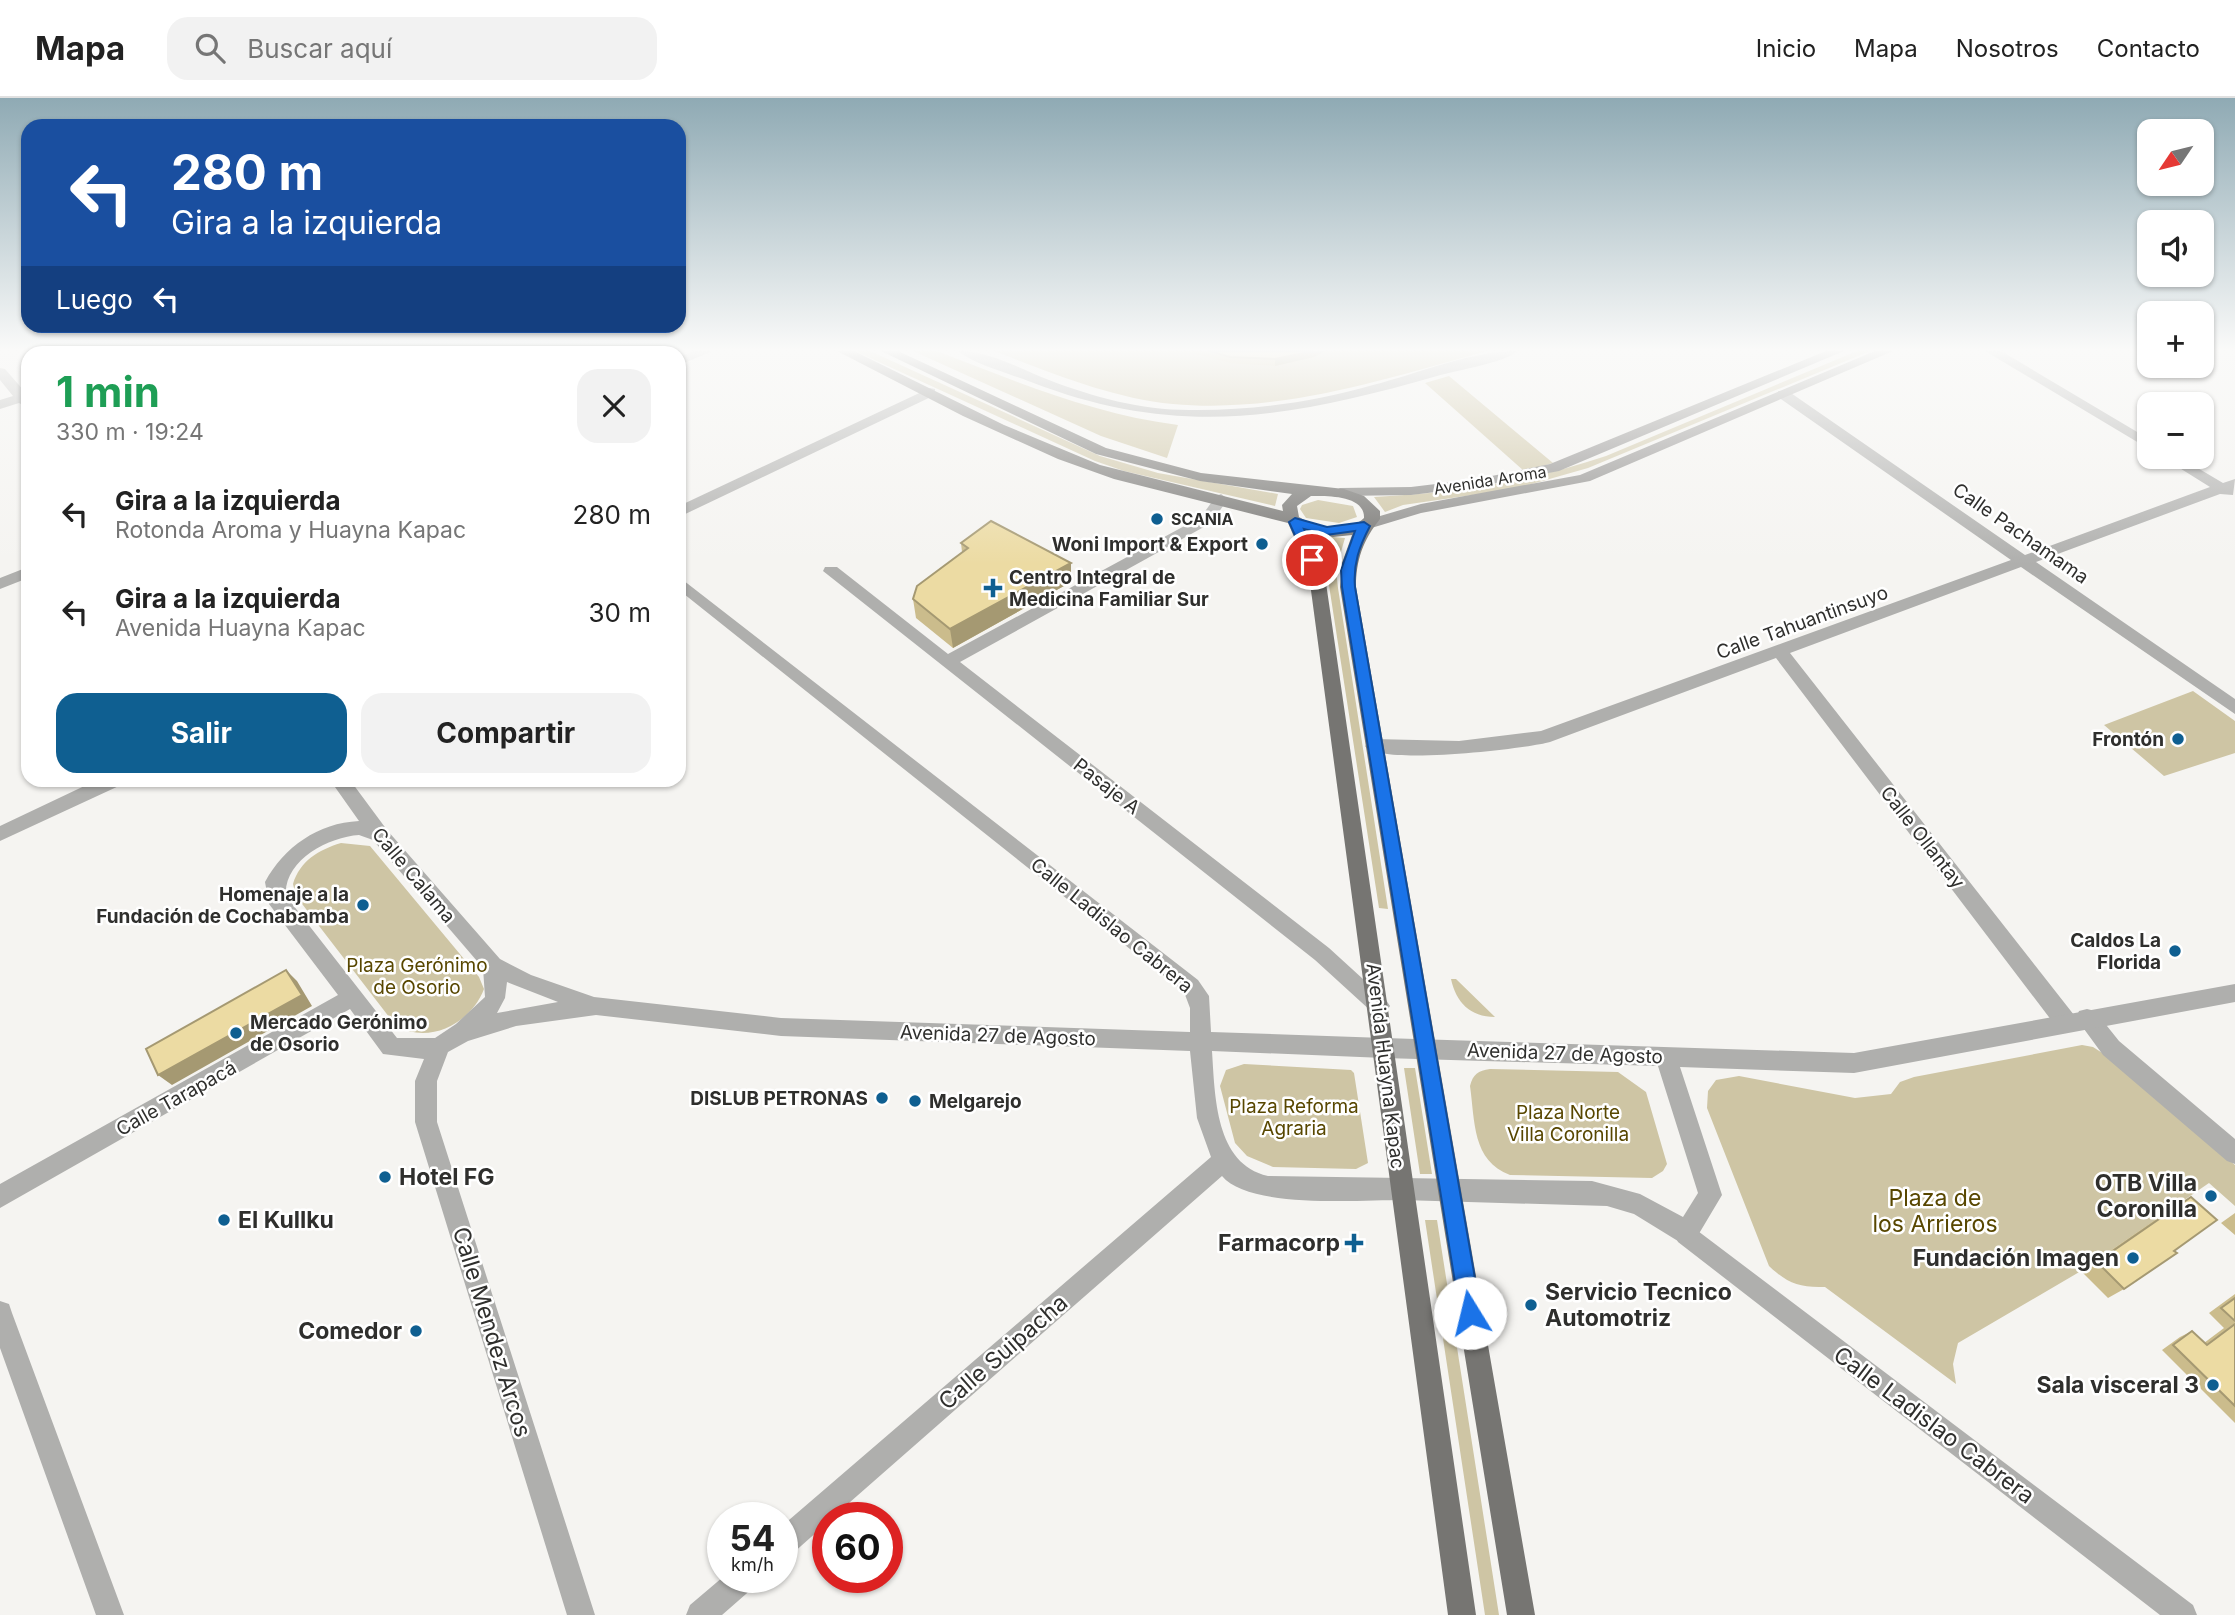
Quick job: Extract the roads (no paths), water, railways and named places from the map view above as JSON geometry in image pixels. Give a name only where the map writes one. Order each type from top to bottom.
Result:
[{"type":"main road","points":[[994,422],[1092,467],[1133,480],[1222,499],[1326,531],[1366,525],[1373,515],[1369,507],[1340,492],[1310,492],[1200,477],[1101,451],[1038,422]]},
{"type":"main road","name":"Avenida Aroma","points":[[1340,492],[1412,491],[1544,471],[1586,457],[1670,422]]},
{"type":"main road","name":"Avenida Aroma","points":[[1366,525],[1415,509],[1544,491],[1585,478],[1717,422]]},
{"type":"main road","points":[[1293,520],[1290,502],[1310,492]]},
{"type":"main road","name":"Avenida Huayna Kapac","points":[[1293,520],[1312,560],[1318,583],[1462,1615]]},
{"type":"main road","name":"Avenida Huayna Kapac","points":[[1366,525],[1353,547],[1347,570],[1374,746],[1428,1049],[1521,1615]]},
{"type":"street","points":[[686,509],[868,422]]},
{"type":"street","name":"Calle Pachamama","points":[[1823,422],[2235,708]]},
{"type":"street","points":[[2110,422],[2137,438]]},
{"type":"street","points":[[2192,469],[2231,489]]},
{"type":"street","name":"Calle Tahuantinsuyo","points":[[1374,746],[1510,746],[1544,737],[2231,489]]},
{"type":"street","points":[[947,662],[1206,520],[1222,499]]},
{"type":"street","name":"Pasaje A","points":[[831,571],[1321,954],[1379,1006]]},
{"type":"street","points":[[0,584],[21,575]]},
{"type":"street","name":"Calle Ladislao Cabrera","points":[[686,588],[1191,986],[1199,996],[1202,1084],[1223,1161],[1235,1174],[1249,1183],[1268,1187],[1592,1192],[1622,1197],[1652,1208],[2183,1615]]},
{"type":"street","name":"Calle Ollantay","points":[[1780,652],[2077,1020],[2235,1153]]},
{"type":"street","points":[[0,834],[100,787]]},
{"type":"street","name":"Calle Calama","points":[[344,787],[380,835],[493,965]]},
{"type":"street","points":[[380,835],[359,828],[321,838],[288,860],[275,882],[276,898],[391,1047],[416,1052],[439,1048],[462,1033],[495,999],[497,984],[493,965]]},
{"type":"street","name":"Avenida 27 de Agosto","points":[[493,965],[524,981],[596,1006],[781,1027],[1854,1063],[2235,993]]},
{"type":"street","name":"Calle Tarapacá","points":[[0,1197],[351,998]]},
{"type":"street","name":"Avenida 27 de Agosto","points":[[462,1033],[516,1017],[596,1006]]},
{"type":"street","name":"Calle Mendez Arcos","points":[[439,1048],[426,1081],[426,1122],[581,1615]]},
{"type":"street","points":[[1666,1056],[1710,1195],[1686,1234]]},
{"type":"street","name":"Calle Suipacha","points":[[798,1530],[1223,1161]]},
{"type":"street","points":[[0,1313],[110,1615]]},
{"type":"street","points":[[700,1615],[725,1593]]},
{"type":"place","name":"SCANIA","points":[[1157,519]]},
{"type":"place","name":"Woni Import & Export","points":[[1262,544]]},
{"type":"place","name":"Centro Integral de Medicina Familiar Sur","points":[[993,588]]},
{"type":"place","name":"Frontón","points":[[2178,739]]},
{"type":"place","name":"Homenaje a la Fundación de Cochabamba","points":[[363,905]]},
{"type":"place","name":"Caldos La Florida","points":[[2175,951]]},
{"type":"place","name":"Mercado Gerónimo de Osorio","points":[[236,1033]]},
{"type":"place","name":"DISLUB PETRONAS","points":[[882,1098]]},
{"type":"place","name":"Melgarejo","points":[[915,1101]]},
{"type":"place","name":"Hotel FG","points":[[385,1177]]},
{"type":"place","name":"OTB Villa Coronilla","points":[[2211,1196]]},
{"type":"place","name":"El Kullku","points":[[224,1220]]},
{"type":"place","name":"Farmacorp","points":[[1354,1243]]},
{"type":"place","name":"Fundación Imagen","points":[[2133,1258]]},
{"type":"place","name":"Servicio Tecnico Automotriz","points":[[1531,1305]]},
{"type":"place","name":"Comedor","points":[[416,1331]]},
{"type":"place","name":"Sala visceral 3","points":[[2213,1385]]},
{"type":"park label","name":"Plaza Gerónimo de Osorio","points":[[417,976]]},
{"type":"park label","name":"Plaza Reforma Agraria","points":[[1294,1117]]},
{"type":"park label","name":"Plaza Norte Villa Coronilla","points":[[1568,1123]]},
{"type":"park label","name":"Plaza de los Arrieros","points":[[1935,1211]]}]
